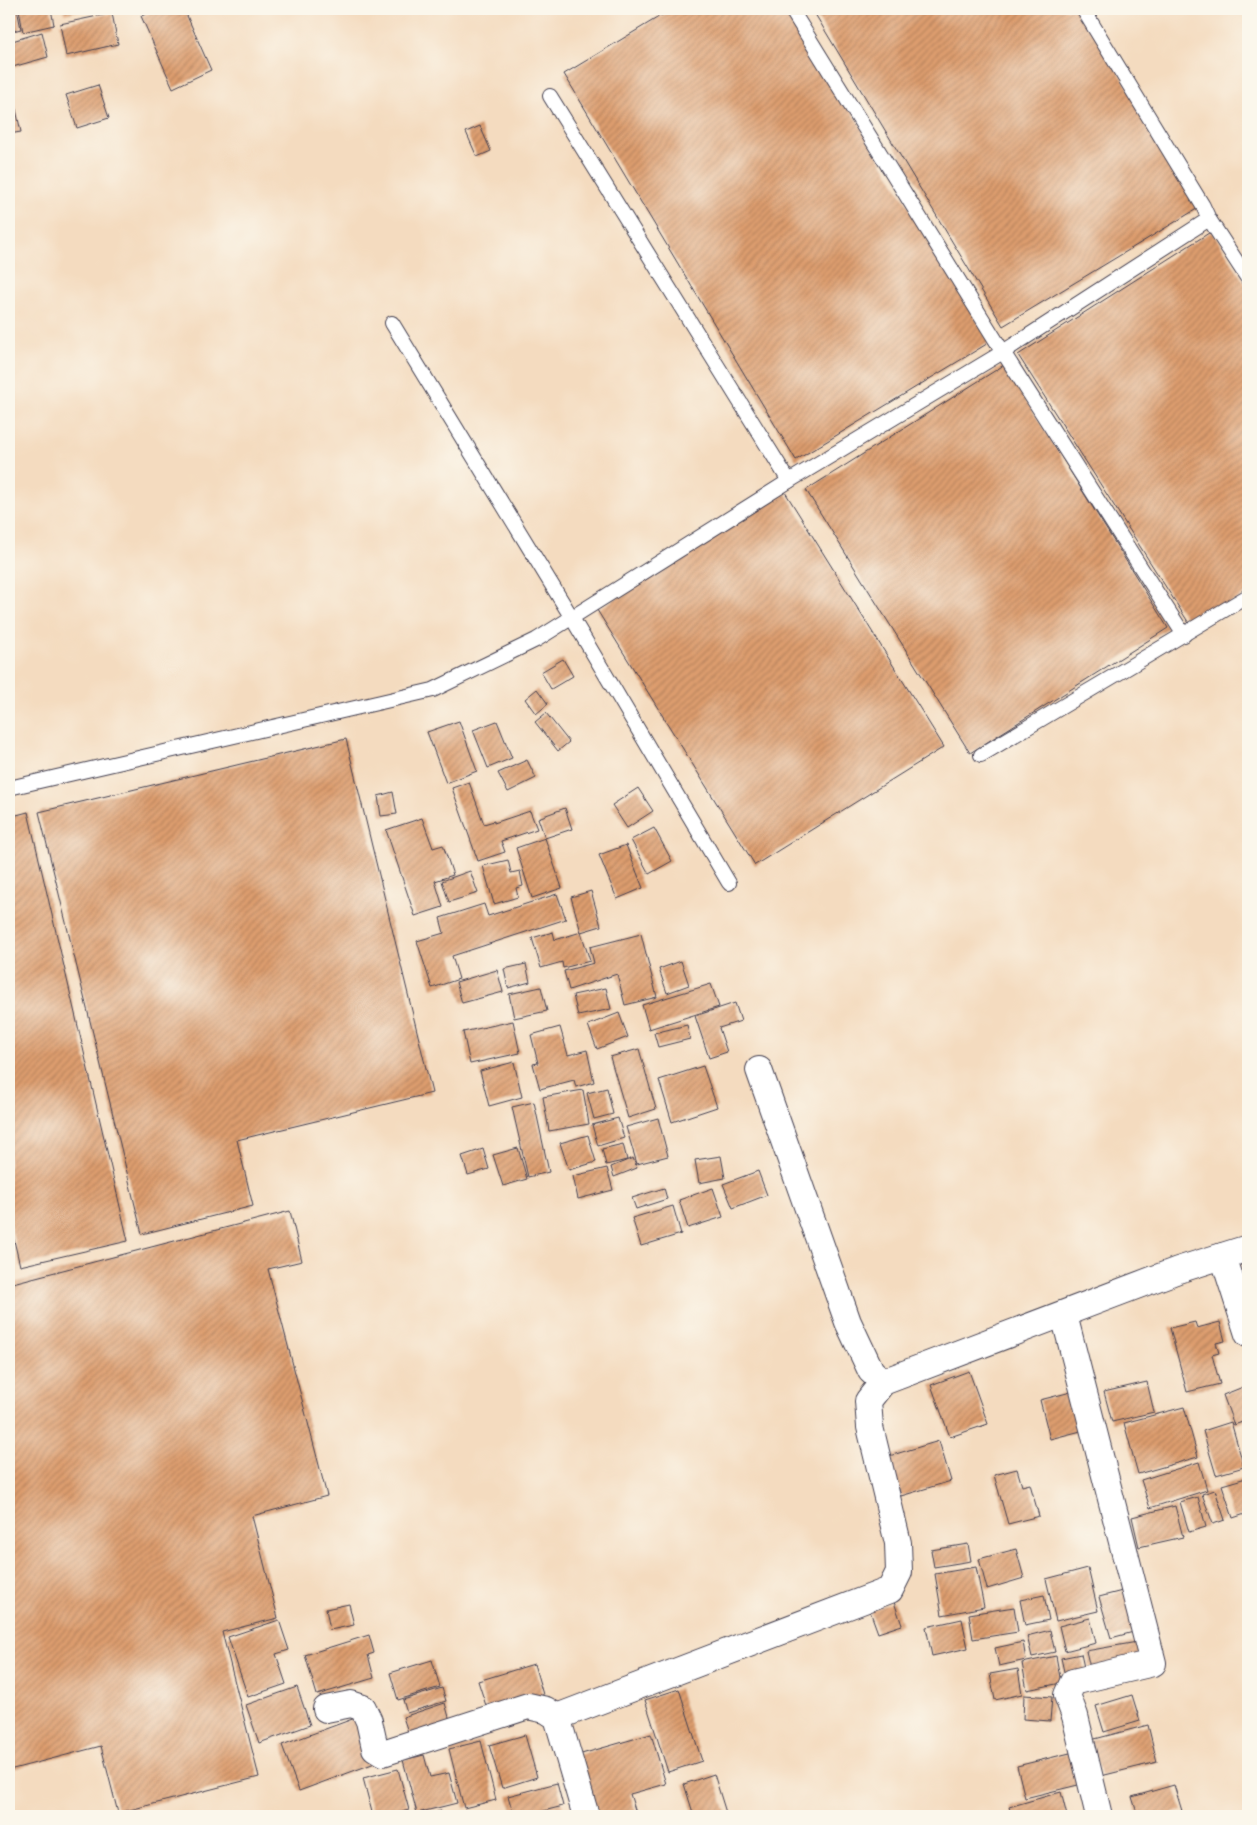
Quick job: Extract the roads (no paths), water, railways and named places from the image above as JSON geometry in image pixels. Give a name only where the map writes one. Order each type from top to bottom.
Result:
[{"type":"street","points":[[759,1070],[848,1322],[871,1371],[883,1382]]},
{"type":"street","points":[[557,1717],[890,1590],[899,1572],[898,1543],[870,1427],[868,1401],[883,1382],[1064,1315],[1178,1270],[1248,1248]]},
{"type":"street","points":[[1223,1256],[1248,1334]]},
{"type":"street","points":[[1064,1315],[1153,1663],[1072,1682],[1067,1695],[1075,1716],[1099,1816]]},
{"type":"street","points":[[326,1709],[351,1704],[363,1708],[369,1721],[375,1748],[383,1753],[528,1706],[546,1710],[557,1717],[586,1816]]},
{"type":"lane","points":[[791,9],[1003,352],[1184,635]]},
{"type":"lane","points":[[1084,9],[1209,219],[1248,279]]},
{"type":"lane","points":[[550,96],[790,481]]},
{"type":"lane","points":[[9,788],[433,690],[536,640],[790,481],[1003,352],[1209,219]]},
{"type":"lane","points":[[392,323],[572,618],[729,883]]},
{"type":"lane","points":[[981,754],[1248,596]]}]
